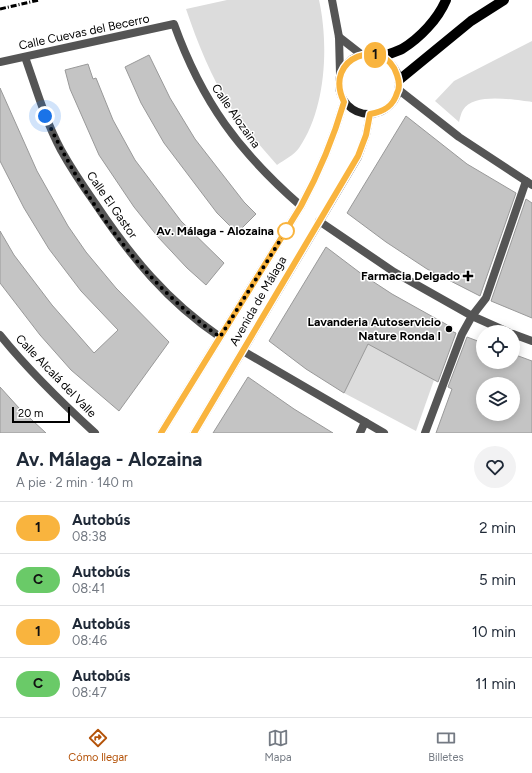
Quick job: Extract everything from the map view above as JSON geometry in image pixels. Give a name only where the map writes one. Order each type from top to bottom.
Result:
[{"type":"main road","points":[[381,57],[401,49],[420,36],[433,21],[446,0]]},
{"type":"main road","points":[[399,85],[471,21],[504,0]]},
{"type":"main road","points":[[372,54],[381,57],[390,62],[396,70],[399,85],[395,100],[389,107],[380,113],[360,113],[351,109],[344,102],[340,93],[340,74],[346,65],[353,59],[362,55],[372,54]]},
{"type":"main road","name":"Avenida de Málaga","points":[[161,433],[301,206],[320,170],[336,131],[344,102]]},
{"type":"main road","name":"Avenida de Málaga","points":[[194,433],[358,156],[366,135],[370,114]]},
{"type":"street","points":[[332,0],[339,37],[340,74]]},
{"type":"street","name":"Calle Cuevas del Becerro","points":[[0,62],[174,24]]},
{"type":"street","name":"Calle Alozaina","points":[[174,24],[192,71],[217,114],[234,138],[265,173],[301,206]]},
{"type":"street","points":[[339,37],[362,55]]},
{"type":"street","name":"Calle El Gastor","points":[[25,57],[45,116],[61,150],[112,228],[145,271],[180,307],[220,337]]},
{"type":"street","points":[[399,85],[459,138],[529,183],[486,298],[472,316],[462,334],[425,433]]},
{"type":"street","points":[[319,221],[394,272],[472,316],[492,325]]},
{"type":"street","name":"Calle Alcalá del Valle","points":[[0,335],[22,362],[49,390],[95,433]]},
{"type":"street","points":[[520,337],[532,341]]},
{"type":"street","points":[[243,351],[384,433]]},
{"type":"street","points":[[360,433],[365,422]]},
{"type":"shaded area","points":[[227,0],[319,0],[324,37],[323,76],[320,96],[315,115],[299,148],[292,155],[277,165],[241,123],[217,84],[195,35],[186,9]]},
{"type":"shaded area","points":[[532,41],[532,102],[495,98],[476,101],[468,104],[463,110],[459,122],[435,101],[454,81]]},
{"type":"shaded area","points":[[368,343],[434,380],[416,431],[344,393]]},
{"type":"building","points":[[149,55],[170,98],[195,139],[244,202],[256,214],[237,233],[217,213],[164,143],[141,103],[125,67]]},
{"type":"building","points":[[88,64],[93,79],[96,78],[113,120],[135,160],[181,221],[224,263],[206,285],[187,268],[158,237],[134,207],[99,155],[70,89],[65,70]]},
{"type":"building","points":[[0,88],[37,171],[68,226],[86,252],[116,288],[169,342],[119,411],[71,370],[40,335],[0,283],[0,231],[14,255],[52,305],[94,353],[118,330],[81,291],[49,249],[24,208],[0,161]]},
{"type":"building","points":[[406,116],[467,164],[516,193],[480,296],[427,269],[386,242],[347,213]]},
{"type":"building","points":[[526,199],[532,203],[532,318],[491,301]]},
{"type":"building","points":[[326,247],[363,275],[392,294],[451,327],[451,331],[456,333],[438,382],[368,344],[344,393],[306,369],[269,341]]},
{"type":"building","points":[[467,337],[476,340],[476,369],[520,369],[520,357],[532,361],[532,433],[436,433],[452,389],[448,387]]},
{"type":"building","points":[[248,377],[294,409],[333,433],[213,433]]},
{"type":"building","points":[[0,387],[19,408],[46,433],[0,433]]},
{"type":"railway","points":[[0,9],[39,0]]},
{"type":"bus line","name":"1","points":[[161,433],[301,206],[320,170],[336,131],[344,102],[340,93],[340,74],[346,65],[353,59],[362,55],[372,54],[381,57],[390,62],[396,70],[399,80],[399,90],[395,100],[389,107],[380,113],[370,114],[366,135],[358,156],[194,433]]},
{"type":"place","name":"Av. Málaga - Alozaina","points":[[286,231]]},
{"type":"place","name":"Farmacia Delgado","points":[[468,276]]},
{"type":"place","name":"Lavanderia Autoservicio Nature Ronda I","points":[[449,329]]},
{"type":"route","points":[[45,116],[61,150],[80,181],[112,228],[145,271],[180,307],[220,337],[286,231]]}]
